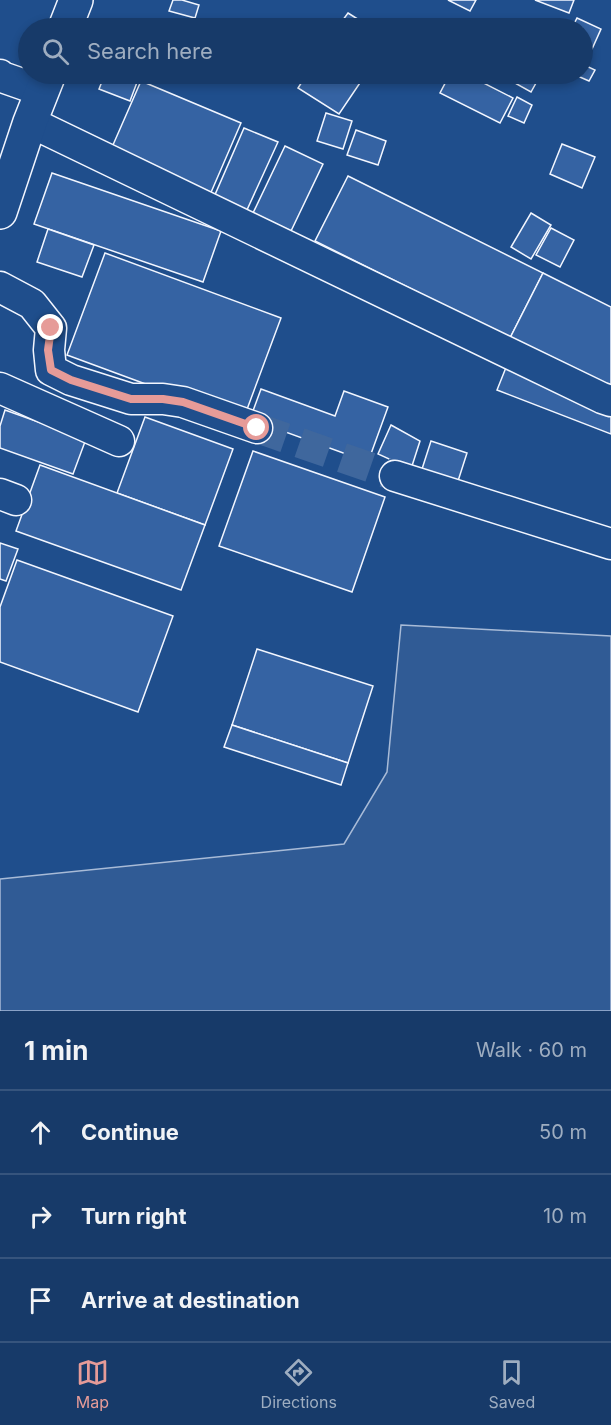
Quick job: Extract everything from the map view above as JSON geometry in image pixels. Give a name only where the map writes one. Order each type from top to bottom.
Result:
[{"type":"main road","points":[[70,18],[76,0]]},
{"type":"main road","points":[[0,212],[44,84]]},
{"type":"lane","points":[[0,75],[18,78]]},
{"type":"lane","points":[[30,122],[611,401]]},
{"type":"lane","points":[[0,287],[32,304],[51,328],[48,350],[51,370],[71,380],[131,399],[163,399],[183,402],[257,428]]},
{"type":"lane","points":[[0,388],[119,441]]},
{"type":"lane","points":[[395,476],[611,544]]},
{"type":"shaded area","points":[[401,625],[611,636],[611,1011],[0,1011],[0,879],[344,844],[387,772]]},
{"type":"building","points":[[173,0],[199,5],[195,18],[169,11]]},
{"type":"building","points":[[448,0],[476,0],[470,11]]},
{"type":"building","points":[[535,0],[574,0],[569,13]]},
{"type":"building","points":[[348,13],[356,18],[344,18]]},
{"type":"building","points":[[593,25],[601,29],[593,47]]},
{"type":"building","points":[[101,84],[136,84],[130,101],[99,89]]},
{"type":"building","points":[[140,84],[148,84],[241,123],[209,197],[109,154]]},
{"type":"building","points":[[301,84],[359,84],[339,114],[298,88]]},
{"type":"building","points":[[445,84],[486,84],[513,98],[500,123],[440,93]]},
{"type":"building","points":[[517,84],[535,84],[531,92]]},
{"type":"building","points":[[517,97],[532,105],[524,123],[508,116]]},
{"type":"building","points":[[326,113],[352,121],[343,149],[317,141]]},
{"type":"building","points":[[244,128],[278,142],[246,212],[214,197]]},
{"type":"building","points":[[356,130],[386,141],[378,165],[347,155]]},
{"type":"building","points":[[562,144],[595,157],[582,188],[550,174]]},
{"type":"building","points":[[285,146],[323,164],[291,231],[253,213]]},
{"type":"building","points":[[52,173],[221,231],[203,282],[34,224]]},
{"type":"building","points":[[348,176],[543,273],[510,338],[315,241]]},
{"type":"building","points":[[531,213],[551,225],[531,259],[511,247]]},
{"type":"building","points":[[551,228],[574,240],[560,267],[536,255]]},
{"type":"building","points":[[48,229],[94,245],[82,277],[37,262]]},
{"type":"building","points":[[105,253],[281,318],[243,420],[67,355]]},
{"type":"building","points":[[543,273],[611,307],[611,389],[510,338]]},
{"type":"building","points":[[507,365],[611,406],[611,434],[497,390]]},
{"type":"building","points":[[261,389],[335,416],[344,391],[388,407],[368,462],[250,419]]},
{"type":"building","points":[[5,410],[86,439],[73,474],[0,448],[0,426]]},
{"type":"building","points":[[145,417],[233,449],[205,525],[117,493]]},
{"type":"building","points":[[391,425],[420,441],[411,469],[378,454]]},
{"type":"building","points":[[431,441],[467,453],[458,481],[422,469]]},
{"type":"building","points":[[253,451],[385,497],[352,592],[219,546]]},
{"type":"building","points":[[40,465],[205,525],[181,590],[16,531]]},
{"type":"building","points":[[0,543],[18,549],[6,581],[0,579]]},
{"type":"building","points":[[17,560],[173,616],[138,712],[0,662],[0,607]]},
{"type":"building","points":[[257,649],[373,686],[348,763],[232,725]]},
{"type":"building","points":[[232,725],[348,763],[341,785],[224,747]]},
{"type":"tunnel","points":[[257,428],[395,476]]},
{"type":"route","points":[[51,328],[48,350],[51,370],[71,380],[131,399],[163,399],[183,402],[257,428]]}]
